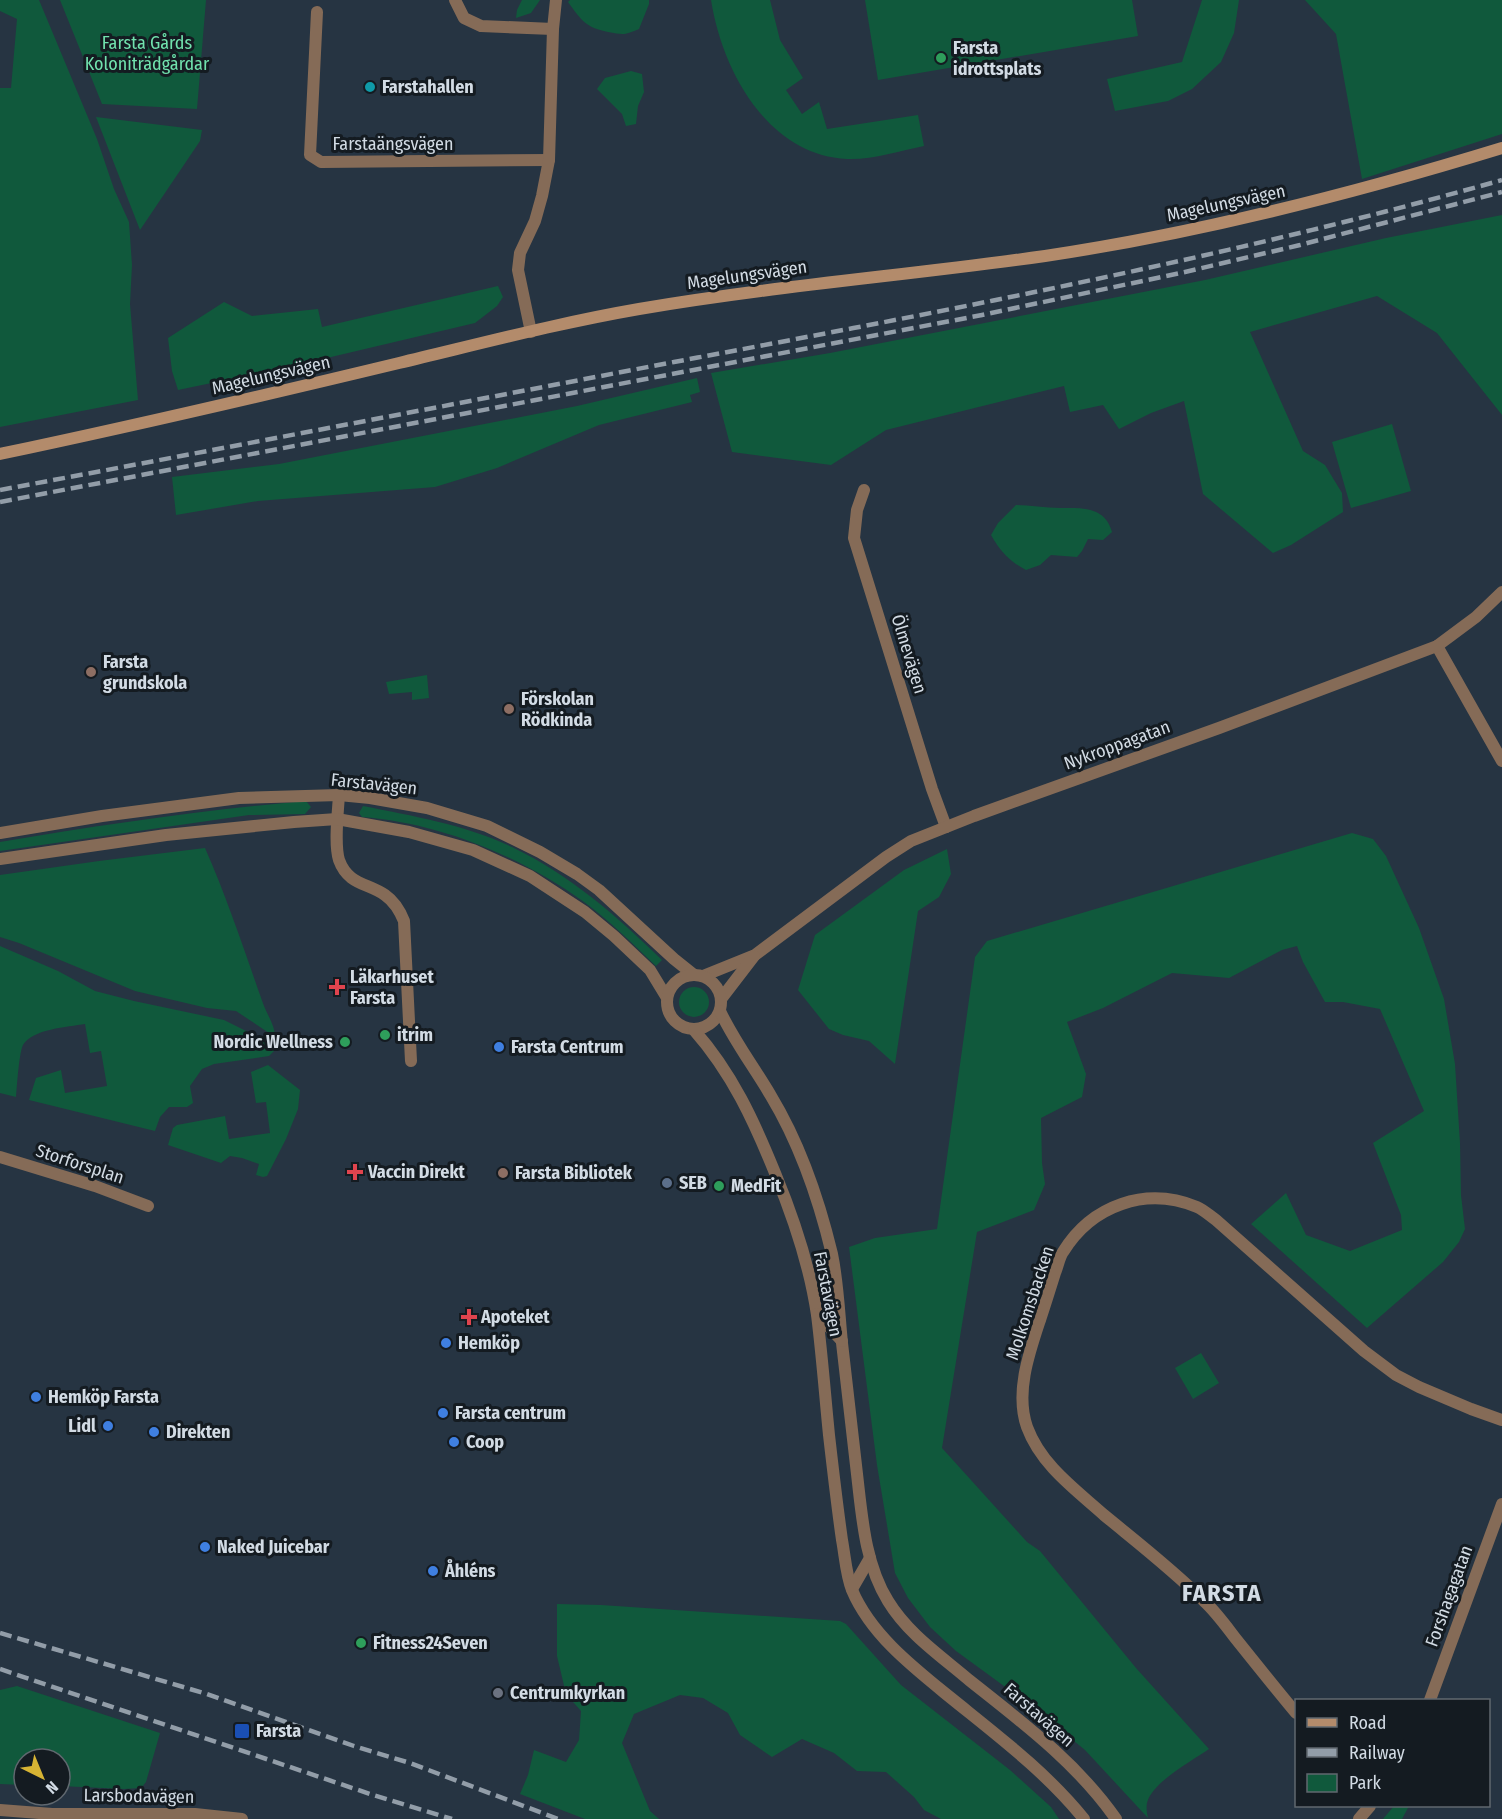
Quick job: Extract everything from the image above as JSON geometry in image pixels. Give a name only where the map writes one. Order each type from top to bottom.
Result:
[{"type":"main road","name":"Magelungsvägen","points":[[0,454],[183,415],[531,332],[629,311],[702,298],[1044,256],[1212,225],[1300,205],[1502,148]]},
{"type":"street","points":[[455,0],[464,18],[481,26],[553,29]]},
{"type":"street","points":[[531,332],[518,270],[520,253],[535,221],[549,160],[556,0]]},
{"type":"street","name":"Farstaängsvägen","points":[[317,12],[310,155],[321,162],[549,160]]},
{"type":"street","name":"Ölmevägen","points":[[864,490],[857,510],[854,538],[928,778],[946,827]]},
{"type":"street","name":"Nykroppagatan","points":[[698,976],[755,955],[886,857],[911,841],[1437,646],[1476,617],[1502,592]]},
{"type":"street","points":[[1437,646],[1502,761]]},
{"type":"street","points":[[339,795],[337,819],[339,859],[347,875],[362,885],[385,894],[399,910],[404,921],[411,1061]]},
{"type":"street","name":"Farstavägen","points":[[0,833],[102,816],[238,798],[339,795],[427,808],[488,826],[577,874],[599,890],[674,959],[716,986],[727,1027],[772,1097],[788,1128],[810,1178],[826,1229],[836,1275],[860,1500],[870,1558],[889,1602],[914,1633],[1045,1741],[1083,1779],[1116,1819]]},
{"type":"street","name":"Farstavägen","points":[[0,859],[165,835],[337,819],[442,840],[473,850],[530,876],[585,912],[614,936],[650,970],[667,998],[668,1010],[672,1019],[682,1027],[694,1030],[714,1053],[735,1087],[762,1140],[796,1230],[808,1270],[817,1314],[836,1498],[852,1589],[867,1616],[893,1648],[1039,1770],[1071,1802],[1084,1819]]},
{"type":"street","name":"Nykroppagatan","points":[[720,1005],[755,955]]},
{"type":"street","points":[[667,998],[672,987],[682,978],[698,976]]},
{"type":"street","points":[[694,1030],[714,1022],[720,1005]]},
{"type":"street","name":"Storforsplan","points":[[0,1157],[95,1185],[148,1206]]},
{"type":"street","name":"Molkomsbacken","points":[[1295,1712],[1205,1602],[1065,1482],[1036,1447],[1026,1426],[1022,1385],[1033,1340],[1062,1254],[1070,1241],[1089,1221],[1127,1201],[1164,1199],[1199,1208],[1216,1220],[1364,1351],[1396,1374],[1419,1387],[1502,1420]]},
{"type":"street","points":[[817,1314],[842,1341]]},
{"type":"street","name":"Forshagagatan","points":[[1431,1699],[1502,1504]]},
{"type":"street","points":[[852,1589],[870,1558]]},
{"type":"street","points":[[1359,1819],[1369,1807]]},
{"type":"street","name":"Larsbodavägen","points":[[0,1810],[52,1814],[195,1814],[242,1819]]},
{"type":"green space","points":[[0,0],[39,0],[129,222],[132,265],[130,304],[138,400],[0,427],[0,88],[11,88],[17,19],[0,11]]},
{"type":"green space","name":"Farsta Gårds Koloniträdgårdar","points":[[60,0],[206,0],[197,109],[102,104]]},
{"type":"green space","points":[[522,0],[540,0],[531,13],[516,18],[517,10]]},
{"type":"green space","points":[[570,0],[649,0],[649,4],[639,29],[621,34],[600,30],[589,25],[573,9],[568,2]]},
{"type":"green space","points":[[711,0],[770,0],[780,40],[803,78],[786,90],[802,114],[819,102],[827,129],[918,115],[924,146],[876,157],[847,159],[819,154],[794,142],[772,125],[753,104],[738,80],[726,54]]},
{"type":"green space","name":"Farsta idrottsplats","points":[[865,0],[1132,0],[1138,36],[878,80]]},
{"type":"green space","points":[[1202,0],[1239,0],[1234,33],[1221,62],[1192,89],[1168,101],[1115,111],[1107,79],[1182,62]]},
{"type":"green space","points":[[1305,0],[1502,0],[1502,134],[1362,179],[1336,34]]},
{"type":"green space","points":[[631,71],[642,74],[644,92],[638,106],[636,124],[626,126],[622,114],[597,89],[605,78]]},
{"type":"green space","points":[[96,117],[202,130],[200,141],[140,230]]},
{"type":"green space","points":[[1502,215],[1502,415],[1437,333],[1377,296],[1250,332],[1303,451],[1325,465],[1342,493],[1343,512],[1291,545],[1273,553],[1203,494],[1184,401],[1151,413],[1119,429],[1103,405],[1070,412],[1064,386],[886,430],[831,465],[732,452],[711,373],[830,353],[1205,280],[1386,238]]},
{"type":"green space","points":[[498,286],[503,297],[497,306],[475,323],[293,366],[178,390],[172,371],[168,338],[224,302],[252,316],[318,309],[322,327]]},
{"type":"green space","points":[[697,378],[700,392],[690,395],[692,402],[599,425],[497,468],[435,487],[258,501],[176,515],[172,477],[279,464],[577,406]]},
{"type":"green space","points":[[1392,424],[1411,491],[1351,508],[1332,442]]},
{"type":"green space","points":[[1016,505],[1091,510],[1104,517],[1112,532],[1103,540],[1088,539],[1077,557],[1051,555],[1040,565],[1026,570],[1006,556],[991,535],[998,523]]},
{"type":"green space","points":[[427,675],[429,698],[412,700],[412,692],[389,694],[386,682]]},
{"type":"green space","points":[[306,801],[311,807],[305,814],[249,815],[0,851],[0,842],[191,813]]},
{"type":"green space","points":[[363,806],[458,827],[512,847],[554,870],[592,897],[662,960],[656,966],[594,909],[559,885],[506,856],[450,834],[421,826],[362,817],[359,813]]},
{"type":"green space","points":[[1352,833],[1373,839],[1386,856],[1419,928],[1444,999],[1455,1064],[1461,1195],[1465,1229],[1459,1242],[1443,1262],[1367,1328],[1251,1224],[1286,1193],[1306,1235],[1350,1251],[1402,1230],[1401,1215],[1373,1143],[1424,1111],[1380,1009],[1343,1002],[1325,1002],[1297,946],[1282,950],[1229,978],[1172,973],[1103,1008],[1067,1022],[1086,1074],[1082,1097],[1041,1118],[1045,1184],[1034,1210],[977,1232],[942,1448],[1027,1542],[1040,1551],[1136,1668],[1209,1749],[1156,1787],[1147,1803],[1148,1818],[1085,1750],[1030,1705],[956,1651],[930,1627],[908,1598],[895,1573],[877,1465],[849,1247],[875,1238],[937,1229],[975,957],[987,941]]},
{"type":"green space","points":[[205,848],[273,1025],[275,1037],[236,1011],[207,1008],[135,991],[0,937],[0,875]]},
{"type":"green space","points":[[947,849],[951,874],[939,897],[918,911],[895,1064],[869,1041],[829,1029],[798,990],[815,935],[904,870]]},
{"type":"green space","points":[[0,946],[58,971],[95,991],[224,1020],[274,1045],[275,1050],[269,1056],[214,1064],[202,1069],[190,1086],[193,1103],[187,1107],[169,1107],[160,1117],[155,1131],[29,1100],[36,1078],[61,1070],[65,1093],[107,1086],[101,1051],[90,1053],[85,1024],[34,1035],[23,1045],[20,1055],[16,1097],[0,1093]]},
{"type":"green space","points":[[694,987],[700,988],[708,996],[708,1008],[700,1016],[694,1017],[688,1016],[680,1008],[679,1002],[680,996],[688,988]]},
{"type":"green space","points":[[268,1065],[300,1090],[298,1109],[267,1176],[256,1175],[259,1164],[242,1158],[230,1156],[221,1163],[168,1145],[173,1128],[177,1125],[225,1116],[229,1139],[270,1133],[266,1102],[256,1103],[251,1072]]},
{"type":"green space","points":[[1201,1353],[1219,1383],[1193,1399],[1175,1368]]},
{"type":"green space","points":[[557,1604],[840,1621],[846,1624],[901,1685],[1010,1770],[1051,1807],[1059,1819],[941,1819],[924,1810],[914,1797],[886,1772],[857,1771],[834,1753],[802,1739],[772,1757],[740,1735],[728,1713],[703,1698],[680,1695],[634,1714],[622,1743],[650,1811],[659,1819],[585,1819],[520,1794],[528,1775],[534,1750],[566,1762],[579,1740],[581,1711],[566,1694],[557,1656]]},
{"type":"green space","points":[[17,1686],[160,1733],[146,1782],[141,1788],[72,1787],[72,1747],[12,1747],[12,1784],[0,1784],[0,1690]]},
{"type":"green space","points":[[1393,1807],[1408,1807],[1402,1819],[1383,1819]]},
{"type":"railway","points":[[0,490],[986,302],[1297,234],[1502,180]]},
{"type":"railway","points":[[0,502],[982,315],[1300,245],[1502,192]]},
{"type":"railway","points":[[0,1633],[207,1694],[354,1746],[410,1763],[558,1819]]},
{"type":"railway","points":[[0,1669],[373,1795],[452,1819]]},
{"type":"place","name":"Farsta idrottsplats","points":[[941,58]]},
{"type":"place","name":"Farstahallen","points":[[370,87]]},
{"type":"place","name":"Farsta grundskola","points":[[91,672]]},
{"type":"place","name":"Förskolan Rödkinda","points":[[509,709]]},
{"type":"place","name":"Läkarhuset Farsta","points":[[337,987]]},
{"type":"place","name":"itrim","points":[[385,1035]]},
{"type":"place","name":"Nordic Wellness","points":[[345,1042]]},
{"type":"place","name":"Farsta Centrum","points":[[499,1047]]},
{"type":"place","name":"Vaccin Direkt","points":[[355,1172]]},
{"type":"place","name":"Farsta Bibliotek","points":[[503,1173]]},
{"type":"place","name":"SEB","points":[[667,1183]]},
{"type":"place","name":"MedFit","points":[[719,1186]]},
{"type":"place","name":"Apoteket","points":[[469,1317]]},
{"type":"place","name":"Hemköp","points":[[446,1343]]},
{"type":"place","name":"Hemköp Farsta","points":[[36,1397]]},
{"type":"place","name":"Farsta centrum","points":[[443,1413]]},
{"type":"place","name":"Lidl","points":[[108,1426]]},
{"type":"place","name":"Direkten","points":[[154,1432]]},
{"type":"place","name":"Coop","points":[[454,1442]]},
{"type":"place","name":"Naked Juicebar","points":[[205,1547]]},
{"type":"place","name":"Åhléns","points":[[433,1571]]},
{"type":"place","name":"Fitness24Seven","points":[[361,1643]]},
{"type":"place","name":"Centrumkyrkan","points":[[498,1693]]},
{"type":"place","name":"Farsta","points":[[242,1731]]},
{"type":"district","name":"FARSTA","points":[[1222,1593]]}]
